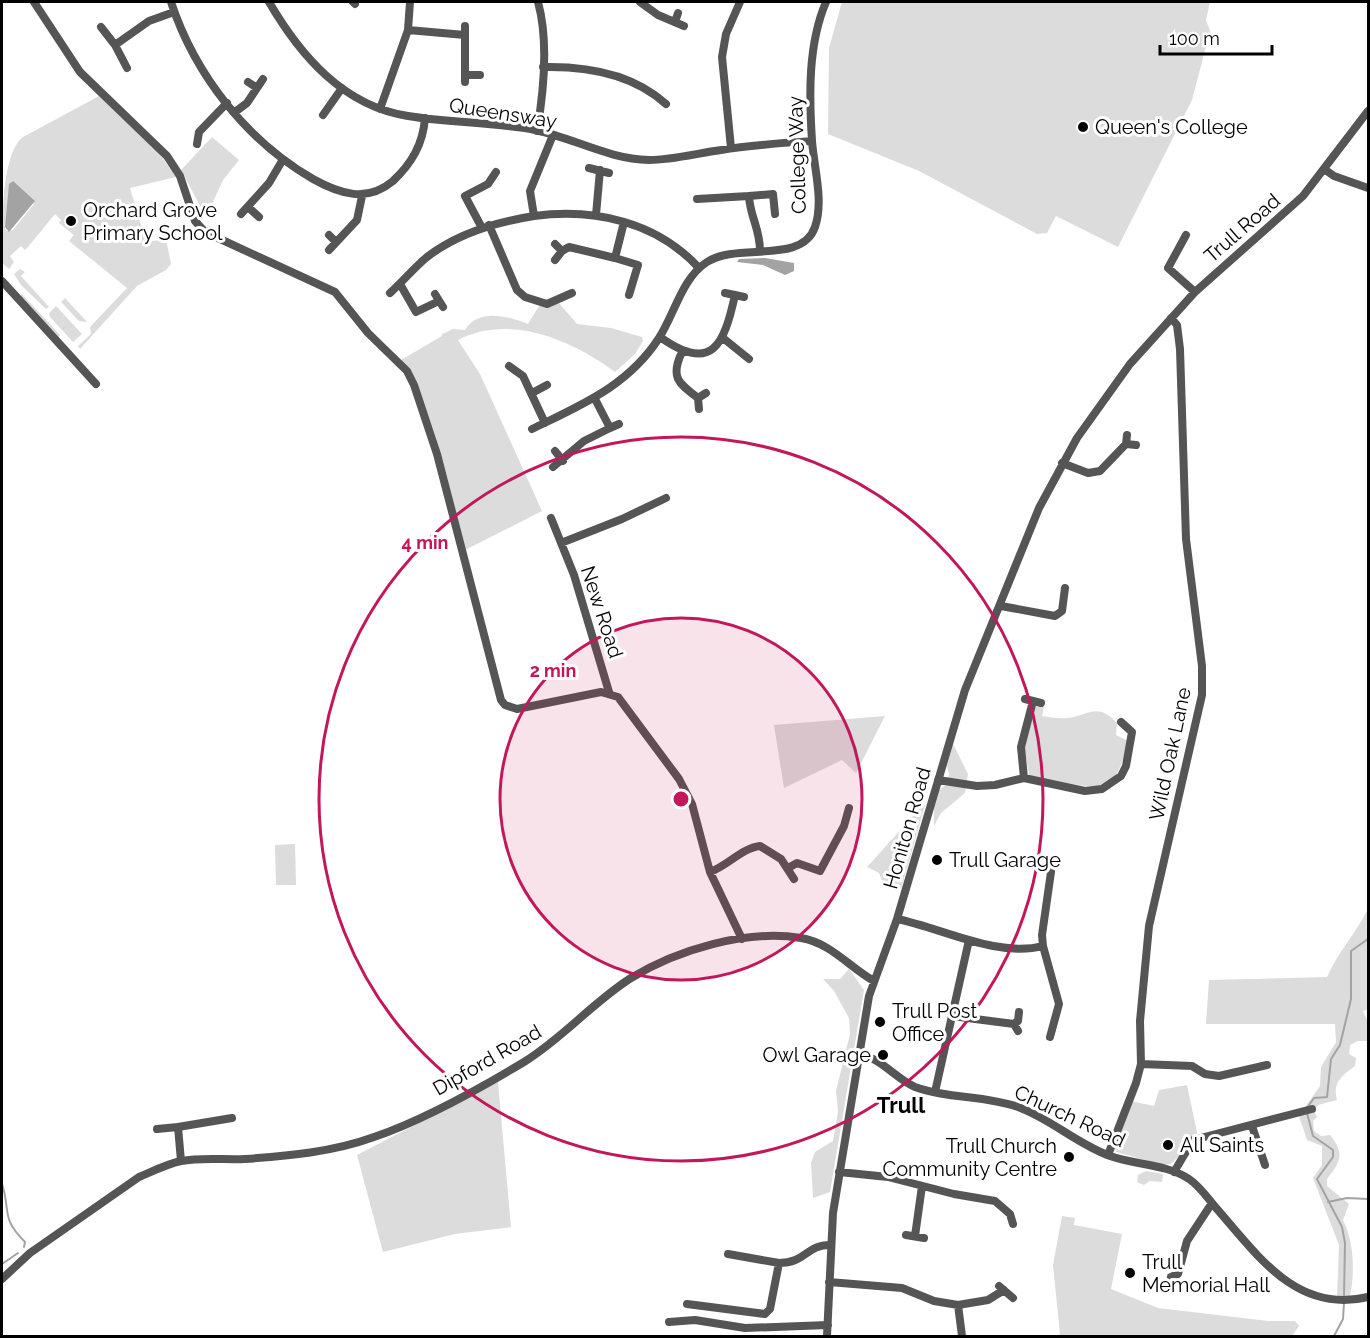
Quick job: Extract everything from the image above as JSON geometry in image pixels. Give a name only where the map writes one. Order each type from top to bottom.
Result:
[{"type":"street","points":[[34,2],[80,72],[167,156],[180,176],[195,220],[205,232],[336,292],[368,333],[407,371],[414,385],[437,454],[489,647],[499,693],[505,705],[517,709],[527,708],[609,692],[623,703],[679,779],[692,804],[710,873],[742,939]]},
{"type":"street","points":[[171,2],[204,71],[226,103],[264,146],[282,161],[335,190],[362,196],[386,186],[409,163],[421,144],[425,118]]},
{"type":"street","name":"Queensway","points":[[269,2],[292,40],[308,59],[342,88],[380,109],[425,118],[537,130],[610,155],[630,159],[656,159],[731,148],[812,141]]},
{"type":"street","points":[[380,109],[408,30],[410,2]]},
{"type":"street","points":[[537,130],[543,67],[543,39],[538,2]]},
{"type":"street","points":[[640,2],[658,15],[684,26]]},
{"type":"street","points":[[731,148],[722,57],[726,34],[740,2]]},
{"type":"street","name":"College Way","points":[[699,268],[708,261],[728,253],[791,248],[807,239],[813,231],[818,207],[810,93],[813,48],[826,2]]},
{"type":"street","points":[[116,45],[149,21],[174,12]]},
{"type":"street","points":[[675,22],[678,13]]},
{"type":"street","points":[[101,27],[116,45],[127,68]]},
{"type":"street","points":[[408,30],[465,31],[465,79],[480,75]]},
{"type":"street","points":[[543,67],[579,66],[600,70],[661,94],[666,104]]},
{"type":"street","points":[[235,112],[247,102],[263,79]]},
{"type":"street","points":[[248,82],[257,88]]},
{"type":"street","points":[[323,115],[342,88]]},
{"type":"street","points":[[198,144],[199,132],[226,103]]},
{"type":"street","name":"Trull Road","points":[[1130,364],[1195,292],[1290,209],[1368,111]]},
{"type":"street","points":[[534,216],[530,190],[553,135]]},
{"type":"street","points":[[259,217],[244,211],[269,183],[282,161]]},
{"type":"street","points":[[589,168],[609,173]]},
{"type":"street","points":[[1324,168],[1334,176],[1368,188]]},
{"type":"street","points":[[596,215],[600,170]]},
{"type":"street","points":[[496,172],[488,184],[461,198],[485,227],[511,285],[525,297],[542,303],[564,301],[572,293]]},
{"type":"street","points":[[698,199],[748,196],[772,190],[775,214]]},
{"type":"street","points":[[329,250],[357,220],[362,196]]},
{"type":"street","points":[[748,196],[751,215],[759,230],[760,251]]},
{"type":"street","points":[[390,292],[443,246],[485,227],[534,216],[564,213],[596,215],[624,222],[669,241],[699,268],[660,337],[624,379],[595,399],[532,429]]},
{"type":"street","points":[[615,258],[624,222]]},
{"type":"street","points":[[329,235],[336,242]]},
{"type":"street","points":[[1186,235],[1164,269],[1195,292]]},
{"type":"street","points":[[555,260],[559,248],[569,247],[639,262],[629,295]]},
{"type":"street","points":[[2,281],[96,384]]},
{"type":"street","points":[[400,284],[413,313],[439,301]]},
{"type":"street","points":[[660,337],[682,352],[702,354],[716,347],[723,338],[740,296],[725,292]]},
{"type":"street","name":"Wild Oak Lane","points":[[1108,1155],[1141,1064],[1140,1021],[1149,926],[1202,695],[1202,666],[1186,539],[1180,342],[1176,325],[1171,318]]},
{"type":"street","points":[[723,338],[749,359]]},
{"type":"street","points":[[682,352],[675,372],[676,377],[702,395],[699,409]]},
{"type":"street","name":"Honiton Road","points":[[827,1336],[830,1245],[839,1172],[860,1055],[865,1013],[874,981],[897,919],[965,690],[1039,508],[1062,463],[1094,412],[1130,364]]},
{"type":"street","points":[[509,366],[522,370],[545,423]]},
{"type":"street","points":[[532,393],[547,385]]},
{"type":"street","points":[[553,467],[563,461],[584,441],[615,426],[595,399]]},
{"type":"street","points":[[1062,463],[1088,473],[1100,471],[1126,439],[1136,445]]},
{"type":"street","points":[[555,451],[563,461]]},
{"type":"street","points":[[561,543],[607,526],[666,498]]},
{"type":"street","name":"New Road","points":[[551,518],[578,586],[609,692]]},
{"type":"street","points":[[1001,606],[1054,616],[1062,611],[1065,588]]},
{"type":"street","points":[[1024,778],[1020,747],[1033,701]]},
{"type":"street","points":[[938,780],[977,786],[995,785],[1024,778],[1085,791],[1111,785],[1121,776],[1126,766],[1131,744],[1132,732],[1121,722]]},
{"type":"street","points":[[788,868],[797,862],[823,872],[844,826],[849,808]]},
{"type":"street","points":[[710,873],[729,864],[750,848],[760,846],[781,859],[794,879]]},
{"type":"street","points":[[1050,1037],[1059,1028],[1059,1004],[1042,935],[1052,877]]},
{"type":"street","points":[[897,919],[969,940],[1020,948],[1043,946]]},
{"type":"street","name":"Dipford Road","points":[[2,1279],[30,1253],[139,1177],[155,1170],[182,1161],[303,1154],[349,1146],[411,1122],[524,1062],[563,1034],[632,978],[697,948],[742,939],[788,937],[812,941],[838,952],[874,981]]},
{"type":"street","points":[[934,1092],[969,940]]},
{"type":"street","points":[[952,1016],[1016,1028],[1019,1012]]},
{"type":"street","name":"Church Road","points":[[860,1055],[912,1086],[934,1092],[981,1097],[1015,1106],[1047,1120],[1108,1155],[1174,1172],[1188,1178],[1257,1255],[1289,1283],[1317,1297],[1338,1300],[1368,1297]]},
{"type":"street","points":[[1141,1064],[1192,1066],[1205,1074],[1219,1076],[1267,1065]]},
{"type":"street","points":[[1174,1172],[1193,1140],[1312,1109]]},
{"type":"street","points":[[157,1129],[178,1128],[232,1118]]},
{"type":"street","points":[[1252,1126],[1265,1165]]},
{"type":"street","points":[[178,1128],[182,1161]]},
{"type":"street","points":[[839,1172],[888,1177],[995,1201],[1015,1214],[1012,1224]]},
{"type":"street","points":[[915,1236],[922,1186]]},
{"type":"street","points":[[1171,1277],[1178,1274],[1187,1241],[1212,1203]]},
{"type":"street","points":[[728,1254],[779,1263],[797,1262],[816,1247],[830,1245]]},
{"type":"street","points":[[687,1304],[765,1314],[770,1309],[779,1263]]},
{"type":"street","points":[[829,1282],[902,1288],[934,1301],[958,1305],[988,1300],[1001,1288],[1013,1298]]},
{"type":"street","points":[[958,1305],[962,1336]]},
{"type":"street","points":[[676,1311],[674,1321],[695,1320],[745,1328],[828,1324]]},
{"type":"shaded area","name":"Queen's College","points":[[842,2],[1210,2],[1206,20],[1210,31],[1192,100],[1118,247],[1056,216],[1047,233],[1037,234],[919,171],[828,134],[829,48]]},
{"type":"shaded area","name":"Orchard Grove Primary School","points":[[101,95],[151,142],[176,177],[130,188],[146,242],[166,239],[171,264],[166,270],[137,286],[80,349],[78,346],[91,334],[90,327],[127,288],[69,241],[74,235],[59,223],[61,220],[55,214],[25,250],[21,246],[10,256],[14,262],[9,269],[2,263],[6,176],[15,146],[23,137]],"holes":[[[11,181],[34,204],[13,230],[5,229]]]},
{"type":"shaded area","points":[[212,137],[239,160],[223,180],[206,217],[181,170]]},
{"type":"shaded area","points":[[13,181],[35,201],[9,232],[5,227],[9,184]]},
{"type":"shaded area","points":[[765,258],[794,263],[794,271],[785,275],[763,265],[737,262],[739,259]]},
{"type":"shaded area","points":[[20,269],[25,272],[21,276],[49,307],[46,309],[21,285],[14,274]]},
{"type":"shaded area","points":[[22,294],[60,335],[58,338],[20,296]]},
{"type":"shaded area","points":[[65,298],[87,322],[79,321],[61,302]]},
{"type":"shaded area","points":[[559,303],[577,324],[611,328],[642,337],[643,341],[635,354],[615,372],[580,350],[540,334],[498,329],[478,332],[458,340],[480,374],[542,511],[465,550],[433,428],[401,360],[442,334],[453,329],[465,330],[471,323],[485,316],[512,318],[528,324],[539,306]]},
{"type":"shaded area","points":[[56,306],[82,334],[73,342],[50,317],[49,313]]},
{"type":"shaded area","points":[[1035,707],[1044,707],[1042,716],[1054,718],[1074,717],[1098,711],[1110,716],[1117,723],[1116,735],[1128,741],[1124,757],[1114,777],[1108,783],[1100,786],[1090,786],[1041,779],[1029,775],[1024,745]]},
{"type":"shaded area","points":[[885,716],[856,773],[842,760],[784,788],[774,725]]},
{"type":"shaded area","points":[[953,744],[968,774],[965,793],[941,813],[934,826],[934,808],[939,790],[947,784],[949,774],[947,766]]},
{"type":"shaded area","points":[[925,805],[901,889],[883,883],[879,873],[867,867]]},
{"type":"shaded area","points":[[295,844],[296,885],[276,885],[275,845]]},
{"type":"shaded area","points":[[1368,909],[1368,1009],[1363,1011],[1368,1022],[1368,1041],[1358,1041],[1350,1045],[1349,1054],[1356,1058],[1355,1066],[1339,1080],[1336,1088],[1337,1100],[1318,1105],[1314,1111],[1317,1117],[1313,1121],[1314,1131],[1321,1136],[1330,1135],[1338,1147],[1338,1162],[1327,1179],[1327,1186],[1349,1204],[1343,1220],[1351,1247],[1352,1287],[1350,1296],[1337,1297],[1339,1245],[1313,1178],[1322,1165],[1322,1146],[1307,1140],[1299,1116],[1320,1086],[1321,1067],[1336,1042],[1335,1024],[1206,1024],[1209,980],[1327,977]]},
{"type":"shaded area","points":[[849,969],[864,990],[830,1192],[813,1198],[811,1163],[815,1152],[833,1141],[838,1111],[836,1091],[850,1034],[849,1018],[834,991],[823,979],[840,979]]},
{"type":"shaded area","points":[[498,1082],[511,1227],[455,1234],[383,1252],[357,1155]]},
{"type":"shaded area","points":[[1187,1085],[1198,1137],[1171,1164],[1162,1165],[1116,1152],[1115,1145],[1131,1101],[1154,1106],[1159,1090]]},
{"type":"shaded area","points":[[1146,1171],[1163,1174],[1162,1182],[1150,1181],[1144,1185],[1137,1182],[1138,1175]]},
{"type":"shaded area","points":[[1062,1216],[1075,1218],[1074,1225],[1122,1234],[1111,1289],[1158,1308],[1268,1321],[1295,1321],[1299,1326],[1292,1336],[1057,1336],[1060,1334],[1053,1265]]},
{"type":"waterway","points":[[1307,1108],[1314,1098],[1327,1097],[1331,1059],[1340,1045],[1351,999],[1351,951],[1368,939]]},
{"type":"waterway","points":[[1307,1113],[1313,1136],[1333,1150],[1333,1157],[1317,1179],[1342,1227],[1345,1243],[1344,1297]]},
{"type":"waterway","points":[[2,1184],[9,1220],[25,1242],[24,1247]]},
{"type":"waterway","points":[[1328,1202],[1347,1198],[1368,1199]]},
{"type":"waterway","points":[[2,1264],[18,1253]]},
{"type":"waterway","points":[[1334,1336],[1343,1319],[1344,1303]]},
{"type":"place","name":"Queen's College","points":[[1083,127]]},
{"type":"place","name":"Orchard Grove Primary School","points":[[71,221]]},
{"type":"place","name":"Trull Garage","points":[[937,860]]},
{"type":"place","name":"Trull Post Office","points":[[880,1022]]},
{"type":"place","name":"Owl Garage","points":[[883,1055]]},
{"type":"place","name":"All Saints","points":[[1168,1145]]},
{"type":"place","name":"Trull Church Community Centre","points":[[1069,1157]]},
{"type":"place","name":"Trull Memorial Hall","points":[[1130,1273]]},
{"type":"district","name":"Trull","points":[[901,1105]]}]
